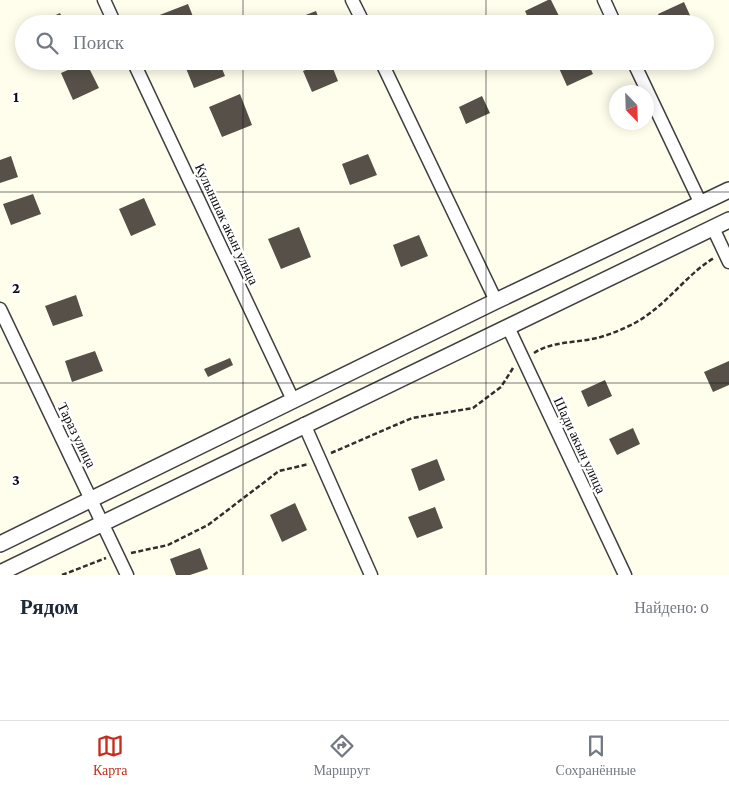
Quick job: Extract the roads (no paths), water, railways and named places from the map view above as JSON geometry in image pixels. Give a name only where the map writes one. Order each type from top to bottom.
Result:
[{"type":"street","points":[[104,0],[111,15]]},
{"type":"street","points":[[352,0],[360,15]]},
{"type":"street","points":[[604,0],[611,15]]},
{"type":"street","name":"Кулыншак акын улица","points":[[137,70],[293,400]]},
{"type":"street","points":[[385,70],[496,301]]},
{"type":"street","points":[[637,70],[702,204]]},
{"type":"street","points":[[0,544],[496,301],[729,190]]},
{"type":"street","points":[[0,573],[304,424],[729,220]]},
{"type":"street","points":[[713,228],[727,257]]},
{"type":"street","name":"Тараз улица","points":[[0,309],[127,575]]},
{"type":"street","name":"Шади акын улица","points":[[508,327],[625,575]]},
{"type":"street","points":[[304,424],[371,575]]}]
